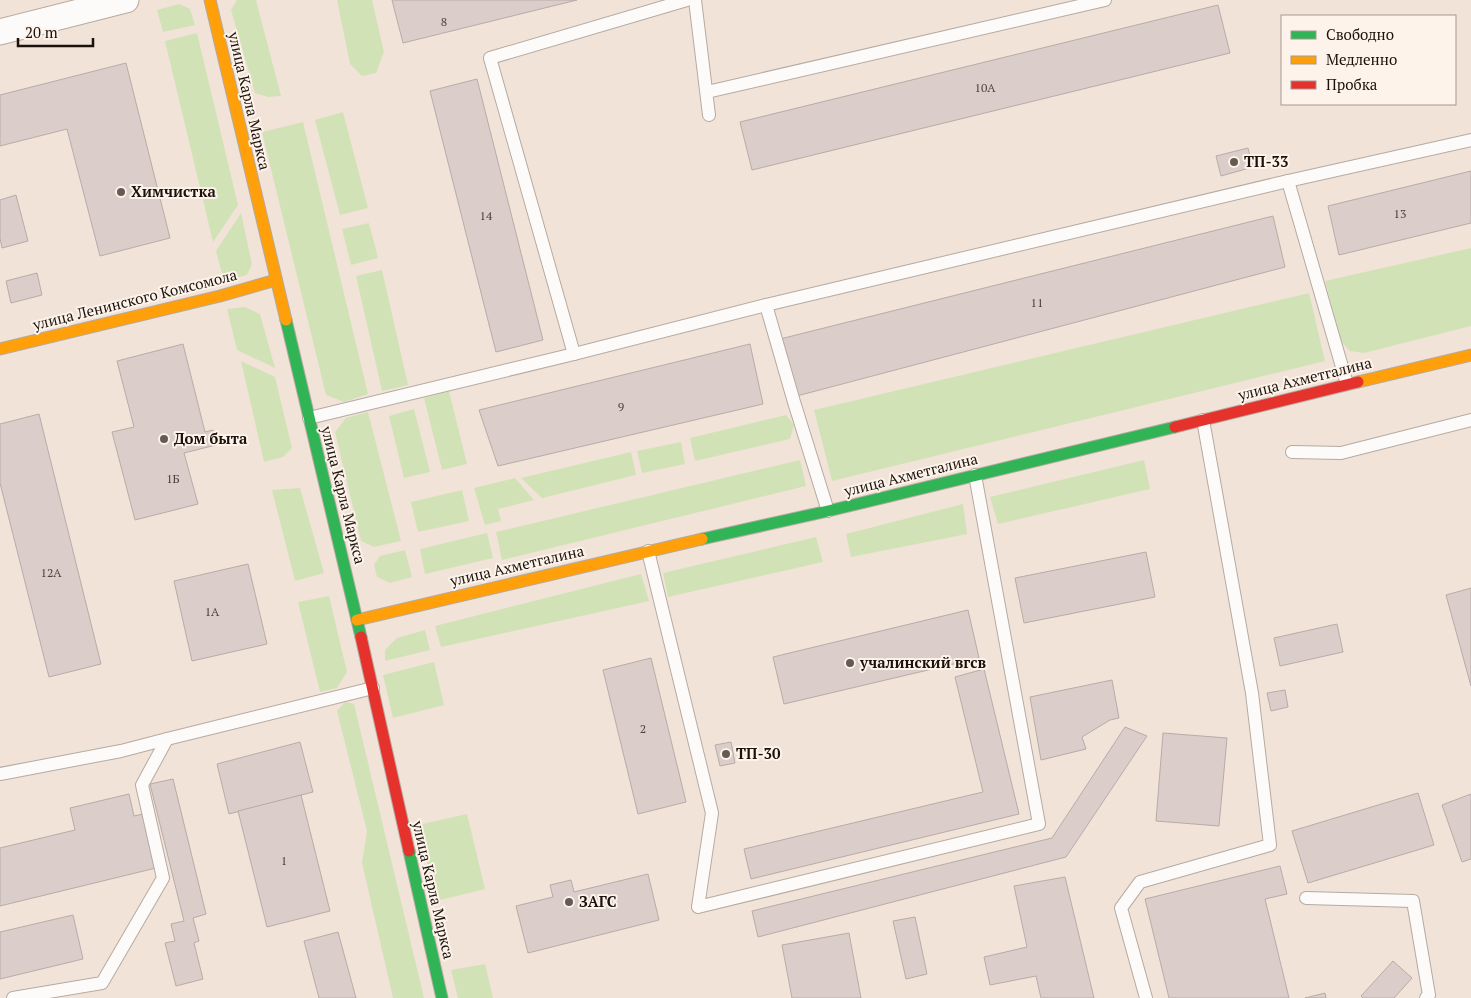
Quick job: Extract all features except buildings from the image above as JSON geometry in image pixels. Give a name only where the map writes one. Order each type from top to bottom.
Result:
[{"type":"main road","name":"улица Карла Маркса","points":[[210,0],[358,620],[442,998]]},
{"type":"main road","name":"улица Ленинского Комсомола","points":[[0,349],[220,296],[276,280]]},
{"type":"main road","name":"улица Ахметгалина","points":[[358,620],[975,475],[1471,355]]},
{"type":"street","points":[[0,32],[126,0]]},
{"type":"lane","points":[[574,354],[490,58],[686,0]]},
{"type":"lane","points":[[695,0],[709,115]]},
{"type":"lane","points":[[706,92],[1105,0]]},
{"type":"lane","points":[[309,418],[766,305],[1471,140]]},
{"type":"lane","points":[[1288,182],[1347,384]]},
{"type":"lane","points":[[766,305],[828,510]]},
{"type":"lane","points":[[1146,998],[1121,908],[1140,882],[1270,845],[1252,693],[1203,420]]},
{"type":"lane","points":[[1292,452],[1341,452],[1471,420]]},
{"type":"lane","points":[[648,551],[712,813],[698,907],[1039,824],[975,475]]},
{"type":"lane","points":[[0,774],[121,751],[373,688]]},
{"type":"lane","points":[[13,998],[102,983],[163,878],[142,785],[167,738]]},
{"type":"lane","points":[[1306,898],[1412,900],[1429,995],[1426,998]]},
{"type":"green space","points":[[237,0],[256,0],[281,96],[268,97],[255,93],[231,10]]},
{"type":"green space","points":[[337,0],[372,0],[384,52],[376,73],[362,76],[350,64]]},
{"type":"green space","points":[[179,4],[190,9],[195,25],[163,32],[157,10]]},
{"type":"green space","points":[[197,33],[238,205],[213,242],[165,41]]},
{"type":"green space","points":[[343,112],[368,208],[340,215],[315,120]]},
{"type":"green space","points":[[303,122],[368,394],[344,402],[326,395],[262,132]]},
{"type":"green space","points":[[241,213],[252,264],[247,275],[224,281],[216,251]]},
{"type":"green space","points":[[369,223],[378,258],[351,265],[342,229]]},
{"type":"green space","points":[[1471,248],[1471,326],[1364,353],[1350,351],[1341,341],[1325,281]]},
{"type":"green space","points":[[382,270],[408,385],[382,391],[356,276]]},
{"type":"green space","points":[[1309,293],[1325,361],[832,481],[814,410]]},
{"type":"green space","points":[[245,307],[260,314],[275,368],[237,350],[227,309]]},
{"type":"green space","points":[[241,361],[275,377],[292,448],[283,457],[264,462]]},
{"type":"green space","points":[[449,391],[467,464],[442,470],[424,398]]},
{"type":"green space","points":[[414,409],[430,472],[404,478],[389,416]]},
{"type":"green space","points":[[368,412],[401,541],[374,547],[361,541],[335,432],[346,418]]},
{"type":"green space","points":[[786,415],[794,425],[790,439],[695,461],[690,438]]},
{"type":"green space","points":[[681,442],[685,464],[642,473],[637,451]]},
{"type":"green space","points":[[631,452],[636,475],[542,498],[521,478]]},
{"type":"green space","points":[[800,460],[806,486],[502,560],[496,532]]},
{"type":"green space","points":[[1144,460],[1150,489],[998,524],[990,497]]},
{"type":"green space","points":[[515,478],[534,500],[498,509],[501,521],[485,525],[474,488]]},
{"type":"green space","points":[[300,488],[324,573],[295,581],[272,490]]},
{"type":"green space","points":[[462,490],[469,521],[418,532],[411,502]]},
{"type":"green space","points":[[963,504],[967,534],[851,557],[846,534]]},
{"type":"green space","points":[[487,533],[493,558],[425,574],[420,549]]},
{"type":"green space","points":[[816,537],[823,562],[668,597],[663,573]]},
{"type":"green space","points":[[405,550],[412,577],[390,583],[377,577],[374,565],[380,556]]},
{"type":"green space","points":[[641,574],[649,601],[441,647],[435,626]]},
{"type":"green space","points":[[329,596],[347,672],[337,688],[320,692],[298,602]]},
{"type":"green space","points":[[425,630],[430,650],[385,661],[385,650],[397,638]]},
{"type":"green space","points":[[434,662],[444,705],[393,718],[383,675]]},
{"type":"green space","points":[[345,702],[354,704],[424,998],[393,998],[362,863],[367,831],[337,711]]},
{"type":"green space","points":[[467,814],[485,889],[436,901],[418,825]]},
{"type":"green space","points":[[485,964],[493,998],[458,998],[451,970]]},
{"type":"traffic: fast","points":[[286,320],[361,637]]},
{"type":"traffic: fast","points":[[702,539],[828,511],[1175,427]]},
{"type":"traffic: fast","points":[[409,851],[442,998]]},
{"type":"traffic: slow","points":[[210,0],[286,320]]},
{"type":"traffic: slow","points":[[0,349],[220,296],[276,280]]},
{"type":"traffic: slow","points":[[1358,382],[1471,355]]},
{"type":"traffic: slow","points":[[357,620],[702,539]]},
{"type":"traffic: jam","points":[[1175,427],[1358,382]]},
{"type":"traffic: jam","points":[[361,637],[409,851]]},
{"type":"place","name":"ТП-33","points":[[1234,162]]},
{"type":"place","name":"Химчистка","points":[[121,192]]},
{"type":"place","name":"Дом быта","points":[[164,439]]},
{"type":"place","name":"учалинский вгсв","points":[[850,663]]},
{"type":"place","name":"ТП-30","points":[[726,754]]},
{"type":"place","name":"ЗАГС","points":[[569,902]]}]
